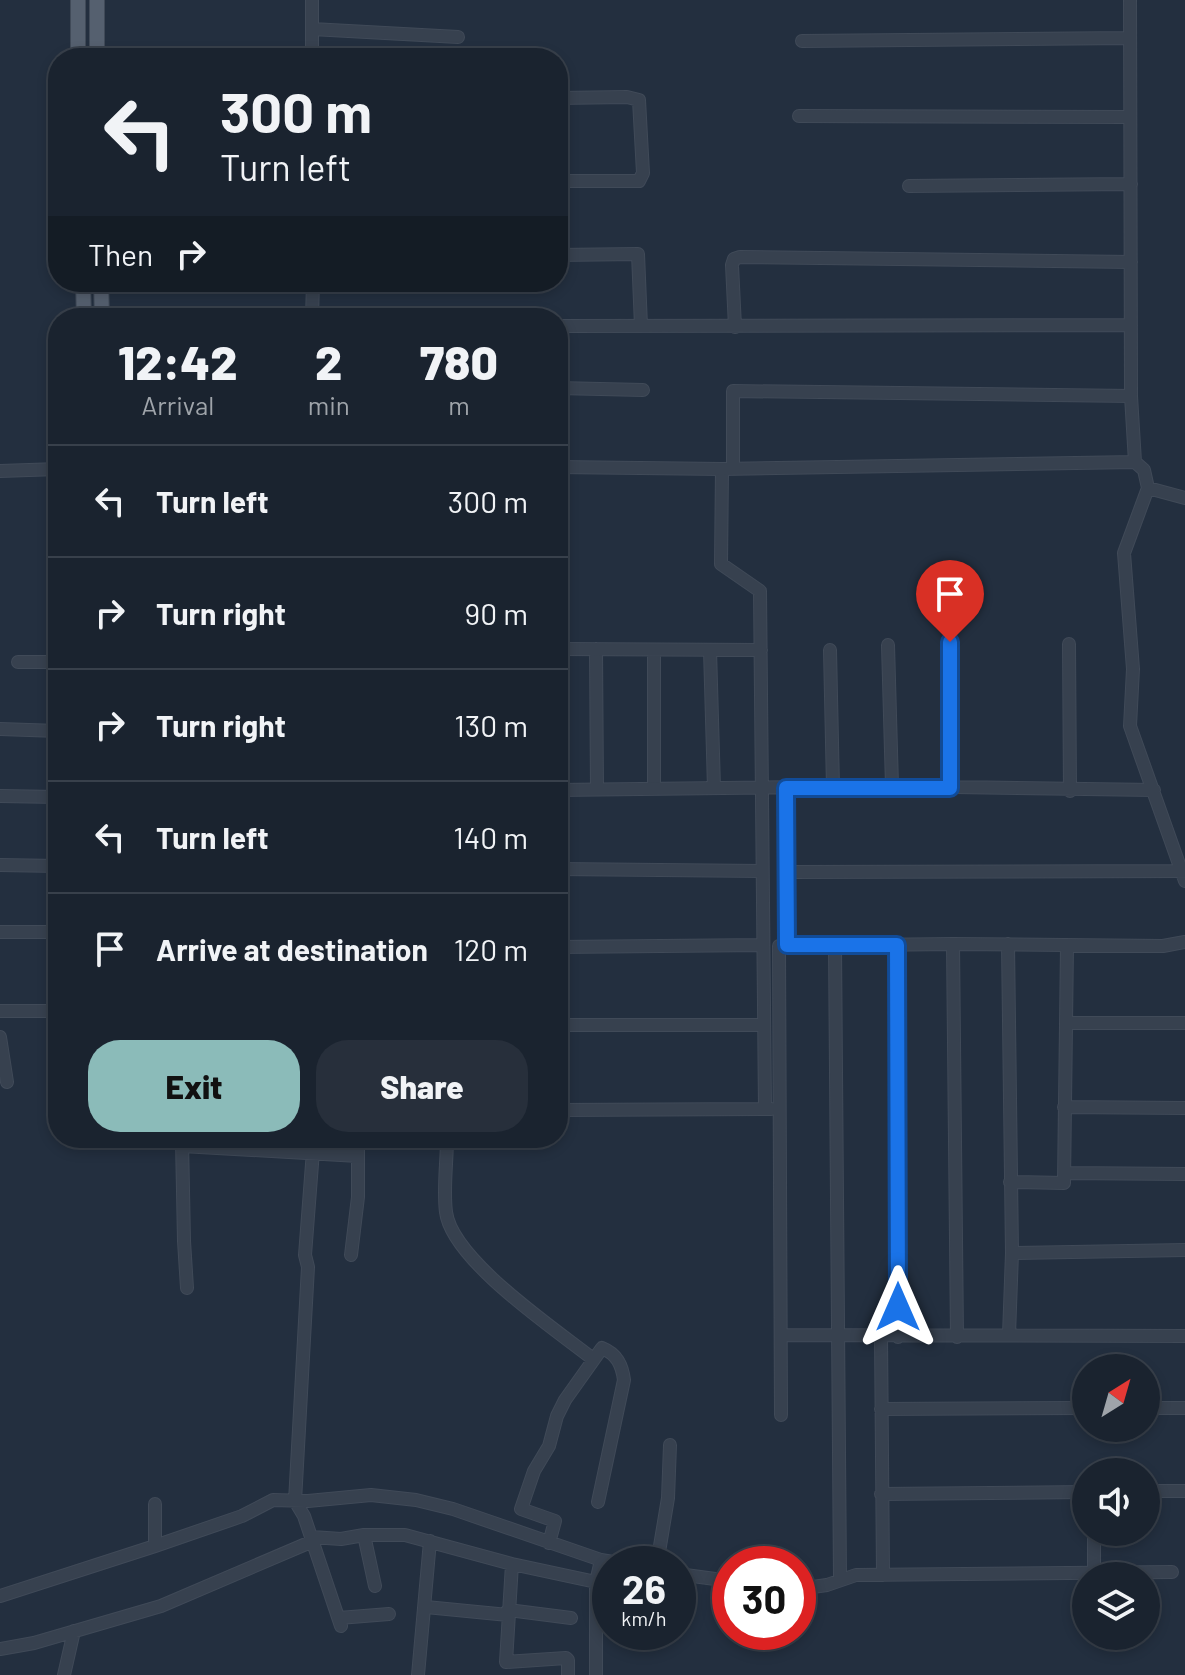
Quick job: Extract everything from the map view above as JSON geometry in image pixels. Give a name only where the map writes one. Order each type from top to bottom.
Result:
[{"type":"main road","points":[[78,0],[78,48]]},
{"type":"main road","points":[[97,0],[97,48]]},
{"type":"street","points":[[312,0],[312,48]]},
{"type":"street","points":[[1130,0],[1131,396],[1135,462]]},
{"type":"street","points":[[312,29],[458,37]]},
{"type":"street","points":[[802,41],[1130,38]]},
{"type":"street","points":[[568,98],[627,97],[639,100],[643,173],[639,181],[568,181]]},
{"type":"street","points":[[799,116],[1130,117]]},
{"type":"street","points":[[909,186],[1131,184]]},
{"type":"street","points":[[568,255],[638,254],[641,326]]},
{"type":"street","points":[[735,327],[732,265],[734,259],[740,257],[1131,262]]},
{"type":"street","points":[[568,326],[1131,325]]},
{"type":"street","points":[[568,388],[643,390]]},
{"type":"street","points":[[765,1109],[760,591],[721,564],[733,391],[1131,396]]},
{"type":"street","points":[[568,467],[727,469],[1135,462],[1144,470],[1148,488],[1124,553],[1133,669],[1130,726],[1183,874],[786,872]]},
{"type":"street","points":[[0,471],[48,469]]},
{"type":"street","points":[[1148,488],[1185,498]]},
{"type":"street","points":[[950,642],[950,788]]},
{"type":"street","points":[[1069,644],[1070,791]]},
{"type":"street","points":[[888,645],[892,786]]},
{"type":"street","points":[[568,649],[761,650]]},
{"type":"street","points":[[596,649],[597,789]]},
{"type":"street","points":[[654,650],[654,788]]},
{"type":"street","points":[[710,650],[714,788]]},
{"type":"street","points":[[830,650],[833,788]]},
{"type":"street","points":[[18,662],[48,662]]},
{"type":"street","points":[[0,729],[48,731]]},
{"type":"street","points":[[568,790],[892,786],[1154,790]]},
{"type":"street","points":[[786,788],[787,945]]},
{"type":"street","points":[[0,796],[48,797]]},
{"type":"street","points":[[0,865],[48,866]]},
{"type":"street","points":[[568,869],[762,871]]},
{"type":"street","points":[[0,932],[48,932]]},
{"type":"street","points":[[781,1415],[778,949],[781,945],[1163,946],[1185,942]]},
{"type":"street","points":[[953,944],[957,1337]]},
{"type":"street","points":[[1008,944],[1012,1253],[1009,1335]]},
{"type":"street","points":[[568,947],[763,945]]},
{"type":"street","points":[[835,945],[840,1579]]},
{"type":"street","points":[[897,945],[898,1337]]},
{"type":"street","points":[[1010,1182],[1064,1183],[1067,946]]},
{"type":"street","points":[[0,1011],[48,1011]]},
{"type":"street","points":[[1066,1023],[1185,1023]]},
{"type":"street","points":[[568,1025],[763,1025]]},
{"type":"street","points":[[0,1037],[7,1082]]},
{"type":"street","points":[[1064,1107],[1185,1108]]},
{"type":"street","points":[[568,1110],[779,1109]]},
{"type":"street","points":[[182,1148],[187,1288]]},
{"type":"street","points":[[247,1148],[358,1156]]},
{"type":"street","points":[[313,1148],[295,1501],[304,1516],[340,1622],[389,1614]]},
{"type":"street","points":[[351,1255],[358,1197],[358,1148]]},
{"type":"street","points":[[447,1148],[446,1215],[462,1248],[507,1290],[593,1359]]},
{"type":"street","points":[[1065,1173],[1185,1174]]},
{"type":"street","points":[[1012,1253],[1185,1250]]},
{"type":"street","points":[[781,1335],[1185,1336]]},
{"type":"street","points":[[881,1336],[883,1575]]},
{"type":"street","points":[[549,1543],[555,1521],[521,1509],[534,1471],[549,1446],[557,1416],[602,1348],[610,1351],[623,1369],[624,1380],[598,1502]]},
{"type":"street","points":[[881,1409],[1072,1408]]},
{"type":"street","points":[[1160,1408],[1185,1408]]},
{"type":"street","points":[[660,1546],[668,1498],[670,1445]]},
{"type":"street","points":[[1160,1491],[1185,1491]]},
{"type":"street","points":[[881,1494],[1072,1492]]},
{"type":"street","points":[[0,1596],[242,1516],[273,1500],[371,1495],[416,1500],[453,1509],[592,1557]]},
{"type":"street","points":[[155,1504],[155,1546]]},
{"type":"street","points":[[364,1535],[375,1586]]},
{"type":"street","points":[[0,1649],[34,1643],[161,1606],[312,1539],[405,1535],[512,1564],[592,1581]]},
{"type":"street","points":[[418,1675],[430,1541]]},
{"type":"street","points":[[512,1564],[506,1662],[566,1658],[568,1675]]},
{"type":"street","points":[[1160,1572],[1172,1572]]},
{"type":"street","points":[[816,1587],[856,1575],[1072,1573]]},
{"type":"street","points":[[426,1607],[571,1618]]},
{"type":"street","points":[[64,1675],[74,1631]]},
{"type":"street","points":[[596,1650],[596,1675]]},
{"type":"route","points":[[898,1307],[897,945],[787,945],[786,788],[950,788],[950,642]]}]
